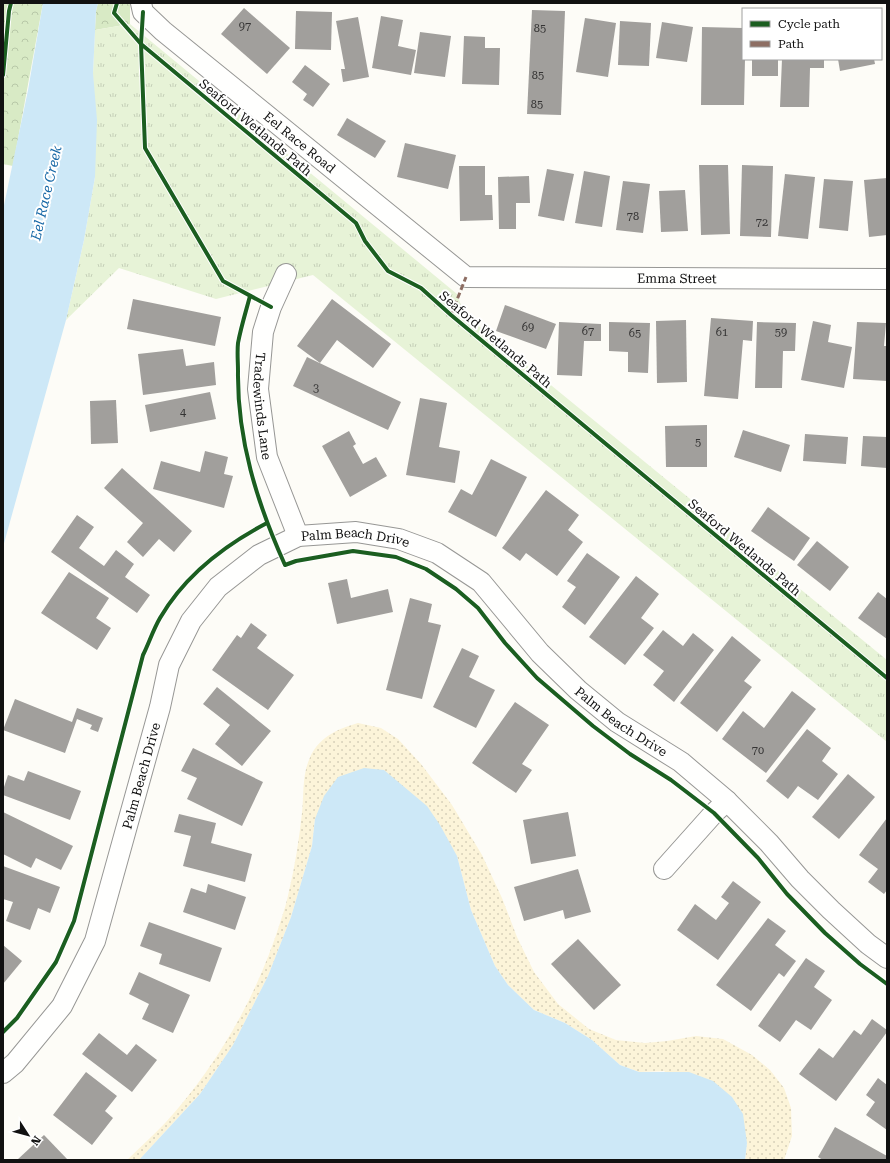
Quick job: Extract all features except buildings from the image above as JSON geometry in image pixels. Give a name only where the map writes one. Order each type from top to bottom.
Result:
[{"type":"street","name":"Eel Race Road","points":[[141,3],[143,12],[163,30],[466,277]]},
{"type":"street","name":"Tradewinds Lane","points":[[286,274],[271,307],[263,332],[258,389],[267,457],[298,536]]},
{"type":"street","name":"Emma Street","points":[[466,277],[887,279]]},
{"type":"street","name":"Palm Beach Drive","points":[[3,1073],[16,1063],[62,1006],[95,941],[160,707],[169,665],[191,621],[218,587],[259,555],[298,536],[356,532],[400,539],[437,553],[481,582],[540,653],[578,690],[617,722],[681,762],[727,801],[769,843],[800,879],[831,910],[868,944],[887,958]]},
{"type":"street","points":[[664,869],[714,813],[727,801]]},
{"type":"green space","points":[[3,3],[43,3],[13,166],[3,164]]},
{"type":"green space","points":[[98,3],[130,3],[130,24],[95,30]]},
{"type":"green space","points":[[130,24],[457,294],[464,314],[887,660],[887,742],[313,275],[216,299],[119,268],[66,320],[84,240],[95,177],[93,73],[95,30]]},
{"type":"sand","points":[[358,723],[381,728],[398,739],[421,764],[452,805],[482,855],[502,898],[517,937],[534,972],[558,1004],[589,1029],[616,1040],[645,1043],[696,1036],[723,1039],[752,1055],[770,1070],[784,1088],[791,1108],[792,1136],[784,1160],[745,1160],[747,1143],[664,1071],[639,1072],[620,1065],[592,1040],[565,1023],[534,1010],[508,985],[495,966],[471,910],[457,856],[315,819],[312,846],[291,917],[268,976],[233,1045],[200,1094],[139,1160],[127,1160],[157,1132],[203,1077],[219,1053],[248,1001],[272,948],[287,898],[297,853],[302,813],[304,779],[309,760],[322,740],[343,728]]},
{"type":"water","name":"Eel Race Creek","points":[[43,3],[98,3],[96,11],[93,73],[97,120],[95,177],[84,240],[66,320],[3,547],[3,210],[28,90]]},
{"type":"water","points":[[364,768],[384,770],[427,806],[440,825],[457,856],[471,910],[495,966],[508,985],[534,1010],[565,1023],[592,1040],[620,1065],[639,1072],[689,1072],[713,1081],[732,1097],[743,1114],[747,1143],[745,1160],[139,1160],[200,1094],[233,1045],[268,976],[291,917],[312,846],[315,819],[324,796],[338,777]]},
{"type":"marked path","points":[[451,315],[466,277]]},
{"type":"cycle path","points":[[3,75],[11,3]]},
{"type":"cycle path","name":"Seaford Wetlands Path","points":[[117,3],[114,13],[141,44],[356,223],[365,241],[388,271],[421,288],[451,315],[887,678]]},
{"type":"cycle path","points":[[143,12],[141,44],[145,148],[223,281],[271,307]]},
{"type":"cycle path","points":[[250,296],[238,343],[241,421],[245,446],[258,494],[285,565],[296,561],[353,551],[396,557],[426,569],[456,589],[478,608],[505,643],[537,678],[593,726],[630,754],[671,780],[714,813],[758,858],[787,894],[825,933],[860,964],[887,984]]},
{"type":"cycle path","points":[[3,1032],[17,1018],[56,962],[74,921],[143,655],[158,623],[181,588],[206,563],[235,542],[267,523]]}]
